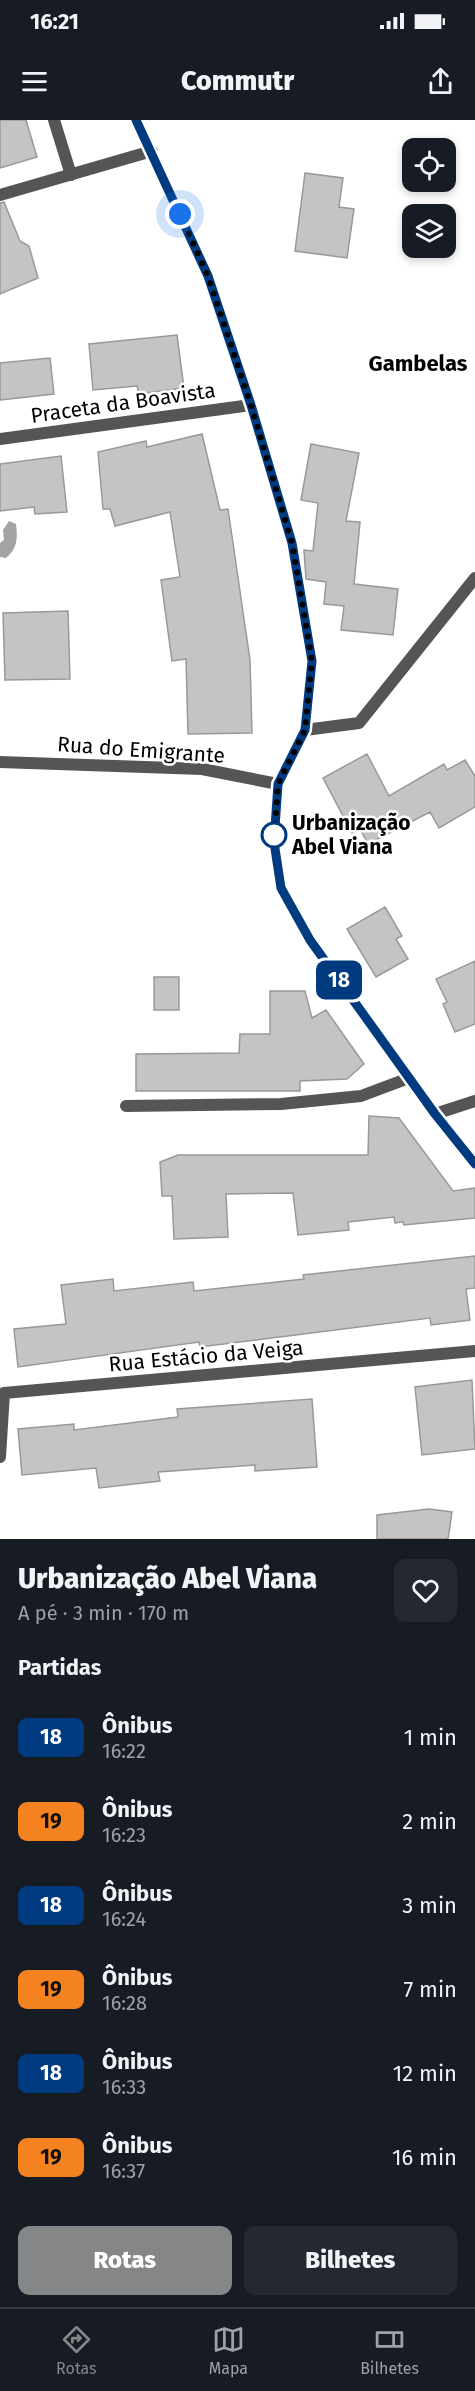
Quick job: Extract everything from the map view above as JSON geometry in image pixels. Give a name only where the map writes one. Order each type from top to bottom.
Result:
[{"type":"street","points":[[54,120],[71,175]]},
{"type":"street","points":[[136,120],[208,276],[251,405],[292,543],[312,661],[305,730],[278,784],[274,842],[281,888],[310,940],[435,1114],[475,1164]]},
{"type":"street","points":[[0,195],[152,151]]},
{"type":"street","name":"Praceta da Boavista","points":[[0,439],[251,405]]},
{"type":"street","points":[[305,730],[359,723],[475,578]]},
{"type":"street","name":"Rua do Emigrante","points":[[0,762],[202,769],[278,784]]},
{"type":"street","points":[[126,1106],[281,1104],[362,1096],[409,1078]]},
{"type":"street","points":[[435,1114],[475,1101]]},
{"type":"street","name":"Rua Estácio da Veiga","points":[[0,1457],[4,1394],[475,1351]]},
{"type":"shaded area","points":[[9,521],[16,524],[17,539],[15,547],[6,558],[0,557],[0,543],[4,540],[3,530]]},
{"type":"building","points":[[0,120],[26,120],[37,157],[0,168]]},
{"type":"building","points":[[305,173],[343,178],[339,207],[354,209],[347,258],[295,251]]},
{"type":"building","points":[[4,202],[20,241],[29,246],[38,278],[0,294],[0,203]]},
{"type":"building","points":[[177,335],[184,388],[139,394],[137,386],[93,390],[89,344]]},
{"type":"building","points":[[50,358],[54,394],[0,400],[0,363]]},
{"type":"building","points":[[202,434],[220,510],[228,509],[250,660],[252,733],[188,734],[186,659],[172,661],[161,580],[180,577],[170,512],[115,526],[110,509],[103,509],[98,452],[146,441],[147,447]]},
{"type":"building","points":[[311,444],[359,453],[346,521],[360,522],[354,584],[398,589],[393,635],[341,630],[344,606],[324,604],[326,582],[306,579],[304,550],[313,551],[318,503],[301,500]]},
{"type":"building","points":[[61,456],[67,512],[35,514],[34,507],[0,511],[0,464]]},
{"type":"building","points":[[68,611],[70,679],[5,680],[3,613]]},
{"type":"building","points":[[367,754],[389,796],[444,764],[447,770],[465,760],[475,776],[475,807],[439,828],[430,812],[368,844],[360,829],[352,833],[323,778]]},
{"type":"building","points":[[385,907],[402,936],[396,939],[408,959],[376,977],[347,929]]},
{"type":"building","points":[[475,961],[475,1024],[455,1032],[443,1004],[447,1002],[436,979]]},
{"type":"building","points":[[154,977],[179,977],[179,1010],[154,1010]]},
{"type":"building","points":[[270,991],[305,991],[312,1018],[326,1010],[364,1064],[347,1079],[300,1081],[300,1091],[136,1091],[136,1054],[239,1053],[240,1034],[270,1034]]},
{"type":"building","points":[[369,1116],[399,1118],[453,1191],[475,1188],[475,1218],[404,1225],[403,1222],[395,1223],[394,1217],[348,1222],[349,1230],[298,1235],[293,1193],[226,1194],[228,1237],[174,1239],[172,1196],[162,1196],[160,1162],[178,1155],[368,1155]]},
{"type":"building","points":[[475,1256],[475,1288],[466,1289],[470,1320],[431,1325],[430,1318],[200,1347],[199,1342],[18,1367],[14,1329],[66,1324],[61,1285],[113,1279],[114,1291],[193,1282],[194,1291],[304,1279],[303,1275]]},
{"type":"building","points":[[472,1380],[475,1449],[422,1455],[415,1387]]},
{"type":"building","points":[[312,1399],[317,1467],[255,1471],[255,1465],[158,1472],[160,1481],[99,1488],[96,1468],[22,1475],[18,1429],[74,1424],[74,1430],[178,1417],[177,1409]]},
{"type":"building","points":[[429,1509],[452,1512],[448,1539],[377,1539],[377,1515]]},
{"type":"bus line","name":"18","points":[[136,120],[208,276],[251,405],[292,543],[312,661],[305,730],[278,784],[274,842],[281,888],[310,940],[435,1114],[475,1164]]},
{"type":"place","name":"Urbanização Abel Viana","points":[[274,835]]},
{"type":"district","name":"Gambelas","points":[[418,363]]},
{"type":"route","points":[[180,214],[208,276],[251,405],[292,543],[312,661],[305,730],[278,784],[274,842],[274,835]]}]
